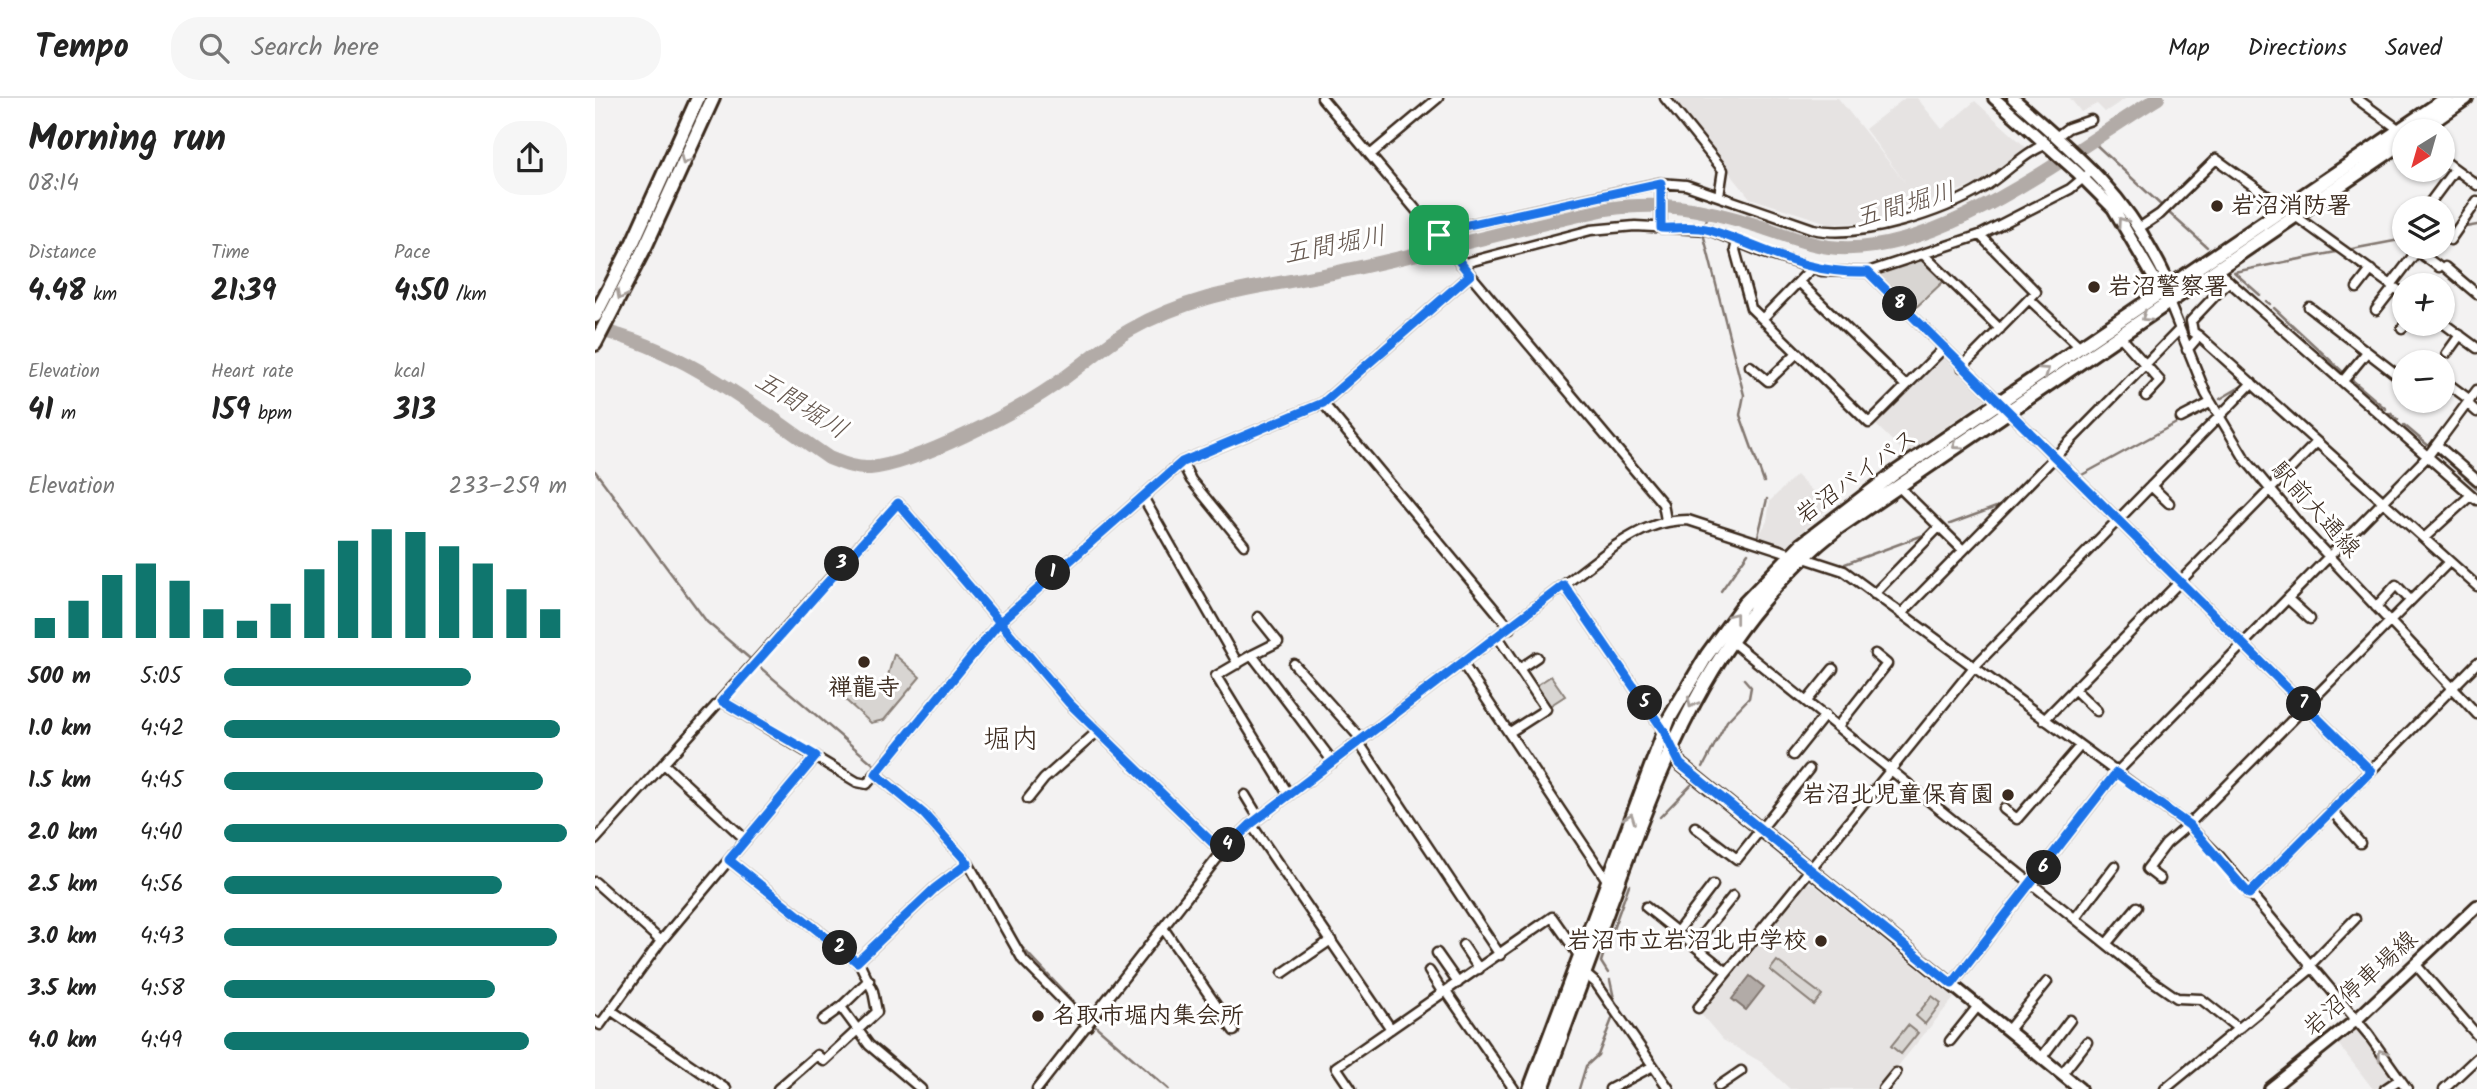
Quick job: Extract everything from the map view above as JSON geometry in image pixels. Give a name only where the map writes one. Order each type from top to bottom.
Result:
[{"type":"highway","points":[[595,344],[698,98]]},
{"type":"highway","points":[[595,316],[639,244],[713,98]]},
{"type":"highway","name":"岩沼バイパス","points":[[2423,119],[2447,98]]},
{"type":"highway","points":[[2436,119],[2466,98]]},
{"type":"highway","name":"岩沼バイパス","points":[[1542,1089],[1670,746],[1704,680],[1731,640],[1797,556],[1898,486],[2080,348],[2166,294],[2283,209],[2392,143]]},
{"type":"highway","name":"岩沼バイパス","points":[[1530,1089],[1664,731],[1692,677],[1726,627],[1797,556],[1860,499],[2119,335],[2166,294],[2215,268],[2295,215],[2392,144]]},
{"type":"main road","points":[[1994,98],[2049,147],[2086,171],[2124,203],[2139,228],[2166,294]]},
{"type":"main road","points":[[2013,98],[2059,139],[2086,171],[2131,233],[2166,294]]},
{"type":"main road","points":[[1664,731],[1680,764],[2080,1089]]},
{"type":"main road","name":"岩沼停車場線","points":[[2270,1089],[2356,1020],[2477,906]]},
{"type":"street","points":[[1322,98],[1663,504],[1666,520]]},
{"type":"street","points":[[1370,155],[1438,98]]},
{"type":"street","points":[[1665,98],[1723,170],[1719,196]]},
{"type":"street","points":[[2356,98],[2392,127]]},
{"type":"street","points":[[2059,139],[2068,128],[2091,120]]},
{"type":"street","points":[[1437,233],[1661,185],[1686,185],[1828,233],[1857,232],[1918,215],[1982,189],[2037,147],[2049,147]]},
{"type":"street","points":[[2139,228],[2160,214],[2216,159],[2392,285]]},
{"type":"street","points":[[2455,169],[2477,185]]},
{"type":"street","points":[[1460,263],[1614,226],[1661,226],[1694,227],[1812,268],[1838,273],[1868,272],[1980,235],[2070,189],[2086,171]]},
{"type":"street","points":[[1661,185],[1661,226]]},
{"type":"street","points":[[2455,233],[2477,201]]},
{"type":"street","points":[[1962,367],[2036,292],[1980,235]]},
{"type":"street","points":[[1737,242],[1735,250],[1751,308],[1869,424],[1943,349]]},
{"type":"street","points":[[1924,255],[2000,329]]},
{"type":"street","points":[[2431,259],[2477,294]]},
{"type":"street","points":[[1763,318],[1812,268]]},
{"type":"street","points":[[2215,268],[2474,497],[2424,538]]},
{"type":"street","points":[[2357,288],[2371,270]]},
{"type":"street","points":[[1868,272],[2371,771]]},
{"type":"street","points":[[722,701],[857,782],[867,784],[998,624],[1182,462],[1323,403],[1470,275]]},
{"type":"street","points":[[2229,281],[2191,321],[2193,331],[2477,586]]},
{"type":"street","points":[[1799,282],[1905,385]]},
{"type":"street","points":[[2376,310],[2392,287]]},
{"type":"street","name":"駅前大通線","points":[[2166,294],[2187,350],[2218,418],[2269,491],[2477,714]]},
{"type":"street","points":[[2029,299],[2080,348]]},
{"type":"street","points":[[2309,307],[2392,371]]},
{"type":"street","points":[[1901,614],[2179,330]]},
{"type":"street","points":[[2455,331],[2477,348]]},
{"type":"street","points":[[2119,335],[2160,381],[2147,396]]},
{"type":"street","points":[[2449,350],[2460,335]]},
{"type":"street","points":[[2187,350],[2199,336]]},
{"type":"street","points":[[2343,381],[2367,352]]},
{"type":"street","points":[[1751,366],[1768,381],[1797,353]]},
{"type":"street","points":[[1698,1008],[1974,667],[2252,383]]},
{"type":"street","points":[[2455,390],[2477,412]]},
{"type":"street","points":[[1952,984],[2116,773],[2428,456],[2477,390]]},
{"type":"street","points":[[2181,418],[2210,402]]},
{"type":"street","points":[[1323,403],[1510,628]]},
{"type":"street","points":[[2045,720],[2317,442]]},
{"type":"street","points":[[2437,445],[2477,480]]},
{"type":"street","points":[[1182,462],[1191,480],[1244,545]]},
{"type":"street","points":[[1898,486],[1963,550]]},
{"type":"street","points":[[2151,486],[2169,503]]},
{"type":"street","points":[[1143,497],[1238,664]]},
{"type":"street","points":[[595,840],[898,503],[998,624],[1098,731],[1222,852]]},
{"type":"street","points":[[1037,1089],[1222,852],[1251,824],[1615,546],[1644,528],[1666,520],[1703,522],[1844,571],[2189,825],[2356,1020],[2407,1089]]},
{"type":"street","points":[[1874,594],[1939,527]]},
{"type":"street","points":[[2159,879],[2147,869],[2166,844],[2189,825],[2449,562]]},
{"type":"street","points":[[1564,585],[1664,731]]},
{"type":"street","points":[[2376,607],[2396,585],[2410,600]]},
{"type":"street","points":[[2288,599],[2310,619]]},
{"type":"street","points":[[1258,617],[1278,642],[1216,676],[1289,795]]},
{"type":"street","points":[[1498,637],[1546,709],[1510,732]]},
{"type":"street","points":[[1731,640],[2176,998],[2201,999],[2239,1030]]},
{"type":"street","points":[[1838,726],[1887,664],[1875,654]]},
{"type":"street","points":[[1252,655],[1333,762]]},
{"type":"street","points":[[1519,669],[1537,657]]},
{"type":"street","points":[[2249,894],[2477,663]]},
{"type":"street","points":[[1294,664],[1360,742],[1500,955]]},
{"type":"street","points":[[1463,664],[1607,880]]},
{"type":"street","points":[[1807,701],[1833,669]]},
{"type":"street","points":[[2074,690],[2097,711]]},
{"type":"street","points":[[1793,755],[1825,715]]},
{"type":"street","points":[[1028,799],[1044,779],[1098,731]]},
{"type":"street","points":[[2004,809],[2017,819],[2080,746]]},
{"type":"street","points":[[595,1021],[600,1025],[612,1011],[661,941],[816,756]]},
{"type":"street","points":[[664,764],[746,840]]},
{"type":"street","points":[[1695,827],[1737,859],[1809,769]]},
{"type":"street","points":[[878,771],[924,814],[968,863],[1023,960],[1090,1023]]},
{"type":"street","points":[[1245,795],[1259,818]]},
{"type":"street","points":[[2332,811],[2360,843]]},
{"type":"street","points":[[1251,824],[1391,1029]]},
{"type":"street","points":[[729,860],[857,962],[869,980],[877,1012],[824,1061],[817,1055],[778,1089]]},
{"type":"street","points":[[857,962],[935,888],[968,863]]},
{"type":"street","points":[[2076,917],[2115,866]]},
{"type":"street","points":[[595,882],[661,941]]},
{"type":"street","points":[[1677,932],[1713,885]]},
{"type":"street","points":[[1693,945],[1733,896]]},
{"type":"street","points":[[1646,907],[1727,972]]},
{"type":"street","points":[[2108,943],[2137,907]]},
{"type":"street","points":[[1350,1089],[1336,1067],[1552,917],[1580,957]]},
{"type":"street","points":[[2165,1089],[2239,1030],[2310,967],[2355,919]]},
{"type":"street","points":[[1163,928],[1234,1031]]},
{"type":"street","points":[[1283,973],[1331,940]]},
{"type":"street","points":[[1463,945],[1479,969]]},
{"type":"street","points":[[1437,953],[1458,983]]},
{"type":"street","points":[[2416,965],[2477,1035]]},
{"type":"street","points":[[1429,971],[1514,1089]]},
{"type":"street","points":[[1584,973],[1596,984],[1669,1089]]},
{"type":"street","points":[[823,1020],[869,980]]},
{"type":"street","points":[[2008,1030],[2047,982]]},
{"type":"street","points":[[1950,1041],[1978,1006]]},
{"type":"street","points":[[841,1007],[856,1032],[921,1089]]},
{"type":"street","points":[[612,1011],[726,1089]]},
{"type":"street","points":[[2042,1057],[2070,1020]]},
{"type":"street","points":[[2062,1074],[2087,1042]]},
{"type":"street","points":[[2444,1089],[2477,1058]]},
{"type":"street","points":[[1610,1089],[1653,1066]]},
{"type":"street","points":[[1719,1088],[1741,1071]]},
{"type":"street","points":[[1884,1089],[1896,1073]]},
{"type":"street","points":[[2385,1089],[2400,1079]]},
{"type":"shaded area","points":[[1669,98],[1838,98],[1907,185],[1865,129],[1905,98],[1917,98],[1942,129],[1975,101],[2029,150],[1988,180],[1923,204],[1920,200],[1873,222],[1831,224],[1750,198]]},
{"type":"shaded area","points":[[2070,98],[2126,98],[2105,112],[2097,104],[2081,112]]},
{"type":"shaded area","points":[[1922,259],[1945,280],[1911,312],[1872,274]]},
{"type":"shaded area","points":[[1943,354],[1989,397],[1906,454],[1873,422]]},
{"type":"shaded area","points":[[1796,475],[1829,507],[1785,547],[1759,536],[1767,521],[1770,501]]},
{"type":"shaded area","points":[[894,654],[920,677],[884,720],[871,723],[841,696],[855,684],[862,689],[873,688],[887,679]]},
{"type":"shaded area","points":[[1551,676],[1565,696],[1548,707],[1534,687]]},
{"type":"shaded area","name":"岩沼市立岩沼北中学校","points":[[1812,883],[1954,998],[1879,1089],[1790,1089],[1761,1062],[1723,1040],[1700,1013],[1804,884]]},
{"type":"shaded area","points":[[1777,961],[1822,995],[1814,1005],[1770,970]]},
{"type":"shaded area","points":[[1750,976],[1764,987],[1746,1010],[1732,999]]},
{"type":"shaded area","points":[[1932,996],[1941,1003],[1925,1024],[1916,1016]]},
{"type":"shaded area","points":[[1908,1025],[1918,1033],[1901,1054],[1891,1046]]},
{"type":"shaded area","points":[[2356,1026],[2393,1076],[2376,1089],[2373,1089],[2336,1041]]},
{"type":"waterway","name":"五間堀川","points":[[595,329],[628,338],[689,365],[746,400],[829,458],[854,467],[870,468],[913,457],[990,423],[1053,386],[1130,330],[1181,306],[1207,298],[1372,265],[1606,209],[1626,207],[1683,208],[1738,220],[1820,246],[1870,247],[1913,237],[1957,220],[2001,198],[2158,98]]},
{"type":"waterway","points":[[2091,140],[2163,207]]},
{"type":"waterway","points":[[1706,222],[1709,212]]},
{"type":"waterway","points":[[2168,212],[2207,247]]},
{"type":"waterway","points":[[2466,227],[2477,225]]},
{"type":"waterway","points":[[1703,233],[1744,395],[1740,415],[1764,482]]},
{"type":"waterway","points":[[2352,249],[2392,241]]},
{"type":"waterway","points":[[2234,272],[2336,252]]},
{"type":"waterway","points":[[2234,272],[2260,295]]},
{"type":"waterway","points":[[2266,301],[2270,304]]},
{"type":"waterway","points":[[2274,308],[2345,374]]},
{"type":"waterway","points":[[2351,379],[2386,409]]},
{"type":"waterway","points":[[2220,399],[2242,386]]},
{"type":"waterway","points":[[2390,413],[2398,420]]},
{"type":"waterway","points":[[2080,476],[2180,421]]},
{"type":"waterway","points":[[2404,425],[2430,447]]},
{"type":"waterway","points":[[2437,452],[2477,488]]},
{"type":"waterway","points":[[595,471],[707,622],[926,809],[976,867],[1008,925]]},
{"type":"waterway","points":[[1758,536],[1767,499]]},
{"type":"waterway","points":[[1950,524],[1999,506]]},
{"type":"waterway","points":[[1845,564],[1929,533]]},
{"type":"waterway","points":[[1721,591],[1748,553]]},
{"type":"waterway","points":[[1703,767],[1727,721],[1749,698],[1751,687],[1744,679]]},
{"type":"waterway","points":[[1660,817],[1691,785]]},
{"type":"waterway","points":[[1613,929],[1629,885]]},
{"type":"waterway","points":[[1018,943],[1098,1028],[1168,1089]]},
{"type":"waterway","points":[[1607,943],[1601,962],[1608,973]]},
{"type":"waterway","points":[[1610,980],[1615,1003]]},
{"type":"waterway","points":[[1579,1089],[1586,1066],[1598,1055],[1614,1014]]},
{"type":"place","name":"岩沼消防署","points":[[2217,206]]},
{"type":"place","name":"岩沼警察署","points":[[2094,287]]},
{"type":"place","name":"禅龍寺","points":[[864,662]]},
{"type":"place","name":"岩沼北児童保育園","points":[[2008,795]]},
{"type":"place","name":"岩沼市立岩沼北中学校","points":[[1821,941]]},
{"type":"place","name":"名取市堀内集会所","points":[[1038,1016]]},
{"type":"district","name":"堀内","points":[[1011,740]]},
{"type":"route","points":[[1439,235],[1436,232],[1645,184],[1661,183],[1661,228],[1694,227],[1709,230],[1762,252],[1822,271],[1868,272],[2371,771],[2249,894],[2219,856],[2189,825],[2116,773],[1952,984],[1680,764],[1664,731],[1564,585],[1251,824],[1222,852],[1069,703],[998,624],[898,503],[722,701],[816,756],[729,860],[857,962],[935,888],[968,863],[924,814],[876,774],[878,771],[998,624],[1182,462],[1323,403],[1470,275],[1439,235]]}]
